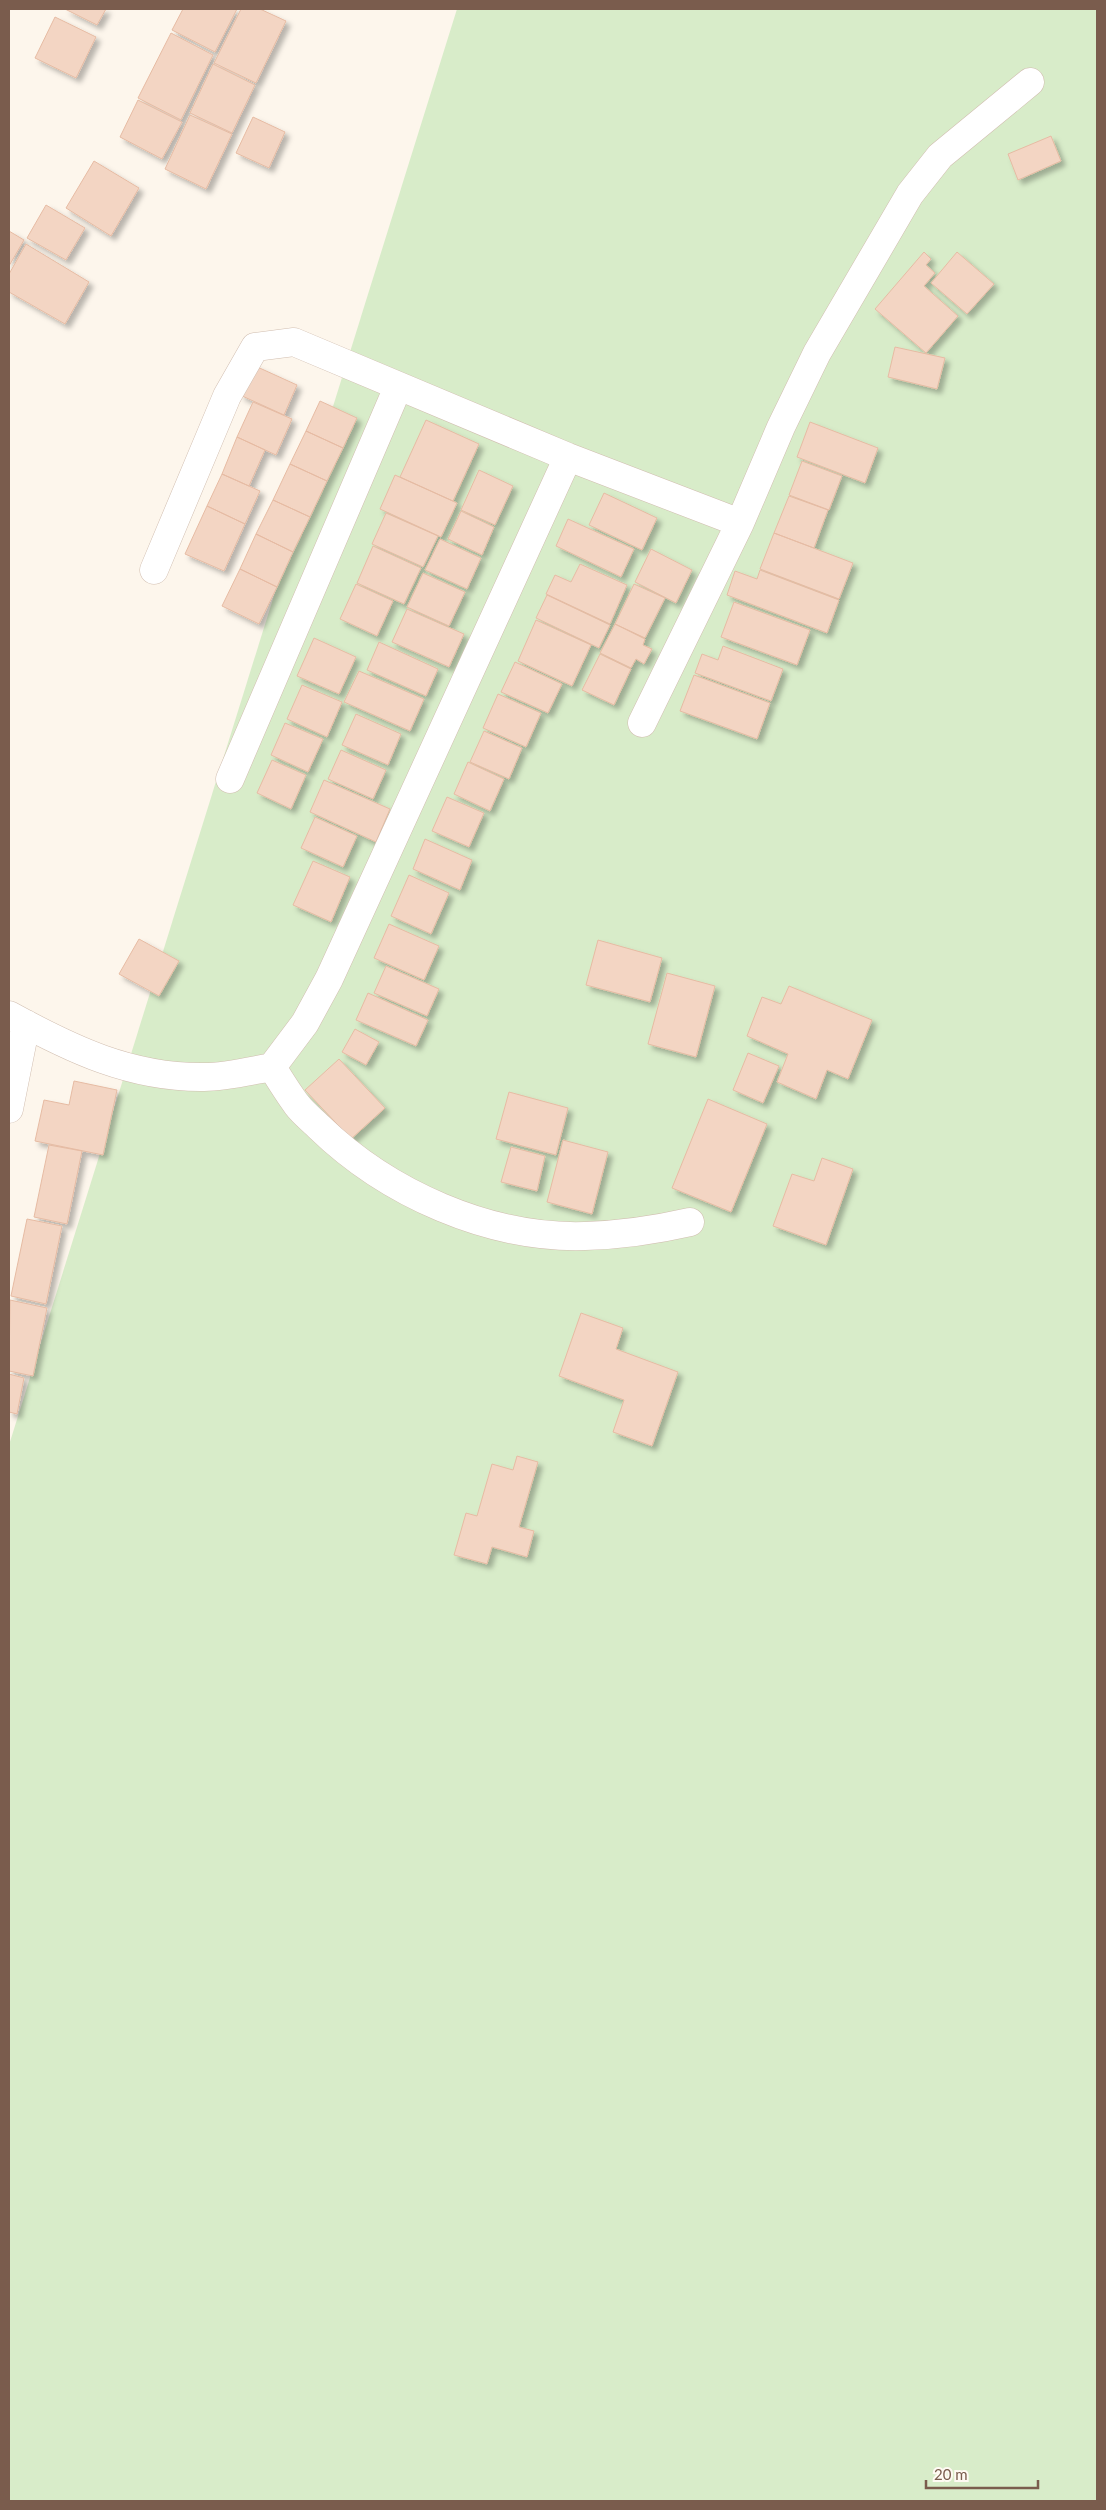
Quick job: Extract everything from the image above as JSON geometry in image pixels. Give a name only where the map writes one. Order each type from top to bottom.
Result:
[{"type":"street","points":[[642,723],[740,523],[781,427],[817,352],[910,194],[940,156],[1030,82]]},
{"type":"street","points":[[154,570],[227,396],[255,347],[294,342],[568,457],[740,523]]},
{"type":"street","points":[[230,779],[398,387]]},
{"type":"street","points":[[9,1109],[17,1020],[94,1058],[145,1073],[204,1077],[272,1067],[305,1023],[329,979],[568,457]]},
{"type":"street","points":[[272,1067],[298,1106],[340,1147],[389,1182],[448,1211],[515,1230],[583,1236],[640,1233],[690,1222]]},
{"type":"green space","points":[[457,9],[1097,9],[1097,2501],[9,2501],[9,1445]]},
{"type":"building","points":[[65,9],[106,9],[97,25]]},
{"type":"building","points":[[183,9],[237,9],[215,52],[172,30]]},
{"type":"building","points":[[241,9],[260,9],[286,21],[256,83],[214,63]]},
{"type":"building","points":[[55,17],[96,37],[76,78],[35,58]]},
{"type":"building","points":[[171,33],[213,55],[181,120],[138,98]]},
{"type":"building","points":[[213,64],[255,85],[232,133],[190,113]]},
{"type":"building","points":[[138,100],[182,122],[162,159],[120,137]]},
{"type":"building","points":[[190,115],[232,134],[206,189],[165,169]]},
{"type":"building","points":[[253,117],[285,132],[269,168],[236,153]]},
{"type":"building","points":[[1051,136],[1061,161],[1018,180],[1008,154]]},
{"type":"building","points":[[94,161],[139,188],[111,236],[66,208]]},
{"type":"building","points":[[46,205],[85,228],[66,260],[27,238]]},
{"type":"building","points":[[9,231],[24,240],[9,266]]},
{"type":"building","points":[[26,244],[89,282],[65,324],[9,292],[9,274]]},
{"type":"building","points":[[924,252],[931,259],[926,265],[935,273],[924,286],[958,316],[926,353],[875,309]]},
{"type":"building","points":[[957,252],[994,284],[967,314],[931,283]]},
{"type":"building","points":[[895,347],[945,358],[937,389],[888,377]]},
{"type":"building","points":[[253,365],[297,385],[284,415],[240,395]]},
{"type":"building","points":[[320,401],[357,418],[343,448],[306,431]]},
{"type":"building","points":[[253,402],[292,419],[276,455],[237,437]]},
{"type":"building","points":[[426,420],[479,444],[453,501],[400,477]]},
{"type":"building","points":[[810,422],[878,448],[865,483],[797,457]]},
{"type":"building","points":[[306,431],[343,448],[327,481],[290,464]]},
{"type":"building","points":[[237,437],[265,450],[249,486],[222,474]]},
{"type":"building","points":[[802,461],[842,476],[829,510],[789,495]]},
{"type":"building","points":[[290,464],[327,481],[310,517],[273,500]]},
{"type":"building","points":[[479,470],[513,486],[495,525],[461,510]]},
{"type":"building","points":[[222,474],[260,491],[245,524],[207,506]]},
{"type":"building","points":[[395,475],[457,503],[441,537],[380,509]]},
{"type":"building","points":[[604,493],[657,518],[642,550],[589,525]]},
{"type":"building","points":[[789,496],[828,510],[814,548],[774,533]]},
{"type":"building","points":[[273,500],[310,517],[293,552],[256,534]]},
{"type":"building","points":[[207,506],[245,524],[224,571],[185,554]]},
{"type":"building","points":[[461,511],[494,527],[482,555],[448,539]]},
{"type":"building","points":[[386,513],[438,536],[423,567],[372,544]]},
{"type":"building","points":[[568,519],[634,549],[621,577],[556,546]]},
{"type":"building","points":[[774,533],[853,563],[839,599],[760,569]]},
{"type":"building","points":[[256,534],[293,552],[277,587],[240,569]]},
{"type":"building","points":[[440,539],[481,558],[467,589],[425,570]]},
{"type":"building","points":[[373,546],[421,568],[404,604],[357,583]]},
{"type":"building","points":[[651,549],[692,570],[676,603],[635,582]]},
{"type":"building","points":[[580,564],[627,585],[610,624],[546,594],[555,575],[571,582]]},
{"type":"building","points":[[240,569],[277,587],[259,624],[222,606]]},
{"type":"building","points":[[760,570],[839,600],[827,633],[727,595],[735,571],[757,579]]},
{"type":"building","points":[[423,573],[465,592],[449,626],[407,607]]},
{"type":"building","points":[[356,584],[393,601],[377,636],[340,619]]},
{"type":"building","points":[[634,584],[665,598],[645,638],[615,624]]},
{"type":"building","points":[[547,595],[610,625],[599,648],[536,618]]},
{"type":"building","points":[[734,602],[810,630],[797,665],[721,637]]},
{"type":"building","points":[[407,609],[464,634],[449,667],[392,642]]},
{"type":"building","points":[[536,620],[591,645],[572,686],[518,661]]},
{"type":"building","points":[[615,624],[645,639],[643,645],[652,649],[644,664],[636,659],[631,668],[600,653]]},
{"type":"building","points":[[314,638],[356,657],[339,694],[297,676]]},
{"type":"building","points":[[379,642],[438,669],[426,696],[367,670]]},
{"type":"building","points":[[723,646],[783,669],[771,701],[695,673],[702,654],[718,660]]},
{"type":"building","points":[[600,654],[631,669],[614,705],[582,690]]},
{"type":"building","points":[[515,662],[562,684],[548,713],[501,692]]},
{"type":"building","points":[[359,671],[424,699],[410,731],[344,702]]},
{"type":"building","points":[[694,675],[770,703],[757,739],[680,711]]},
{"type":"building","points":[[302,685],[342,702],[327,737],[287,719]]},
{"type":"building","points":[[498,694],[541,713],[526,747],[483,728]]},
{"type":"building","points":[[356,714],[401,734],[388,765],[342,745]]},
{"type":"building","points":[[285,723],[323,739],[308,772],[271,755]]},
{"type":"building","points":[[484,731],[522,748],[509,779],[470,762]]},
{"type":"building","points":[[341,750],[386,770],[373,799],[328,779]]},
{"type":"building","points":[[272,760],[306,775],[291,809],[257,793]]},
{"type":"building","points":[[468,762],[504,779],[490,811],[454,794]]},
{"type":"building","points":[[324,780],[390,809],[376,842],[310,812]]},
{"type":"building","points":[[447,797],[484,813],[469,847],[432,831]]},
{"type":"building","points":[[315,817],[357,836],[343,867],[301,848]]},
{"type":"building","points":[[425,839],[472,860],[460,890],[413,869]]},
{"type":"building","points":[[313,861],[350,877],[331,922],[293,905]]},
{"type":"building","points":[[409,875],[449,893],[431,934],[391,916]]},
{"type":"building","points":[[389,924],[439,946],[424,980],[374,958]]},
{"type":"building","points":[[139,939],[179,961],[159,996],[119,974]]},
{"type":"building","points":[[598,940],[662,958],[650,1002],[586,985]]},
{"type":"building","points":[[386,966],[439,989],[427,1016],[374,993]]},
{"type":"building","points":[[667,973],[715,986],[696,1057],[648,1044]]},
{"type":"building","points":[[789,986],[872,1020],[848,1079],[827,1070],[816,1099],[777,1082],[788,1054],[747,1036],[762,997],[781,1004]]},
{"type":"building","points":[[368,993],[428,1020],[416,1046],[356,1020]]},
{"type":"building","points":[[355,1029],[379,1042],[366,1065],[342,1052]]},
{"type":"building","points":[[748,1053],[779,1066],[763,1103],[733,1090]]},
{"type":"building","points":[[339,1059],[385,1108],[351,1139],[305,1090]]},
{"type":"building","points":[[74,1081],[117,1090],[103,1155],[35,1141],[44,1100],[69,1105]]},
{"type":"building","points":[[509,1092],[568,1108],[556,1155],[496,1139]]},
{"type":"building","points":[[708,1099],[767,1124],[731,1212],[672,1188]]},
{"type":"building","points":[[563,1140],[608,1152],[592,1214],[547,1202]]},
{"type":"building","points":[[49,1145],[82,1151],[67,1224],[34,1217]]},
{"type":"building","points":[[511,1147],[545,1156],[537,1191],[501,1182]]},
{"type":"building","points":[[822,1158],[853,1169],[826,1245],[773,1226],[792,1174],[814,1181]]},
{"type":"building","points":[[27,1219],[62,1226],[46,1304],[11,1296]]},
{"type":"building","points":[[10,1300],[47,1308],[33,1376],[9,1371]]},
{"type":"building","points":[[581,1313],[623,1328],[616,1349],[678,1372],[652,1446],[613,1432],[624,1400],[559,1376]]},
{"type":"building","points":[[9,1374],[24,1378],[17,1414],[9,1412]]},
{"type":"building","points":[[517,1456],[538,1462],[519,1527],[534,1531],[527,1557],[492,1547],[487,1564],[454,1555],[466,1513],[477,1516],[492,1464],[513,1470]]}]
